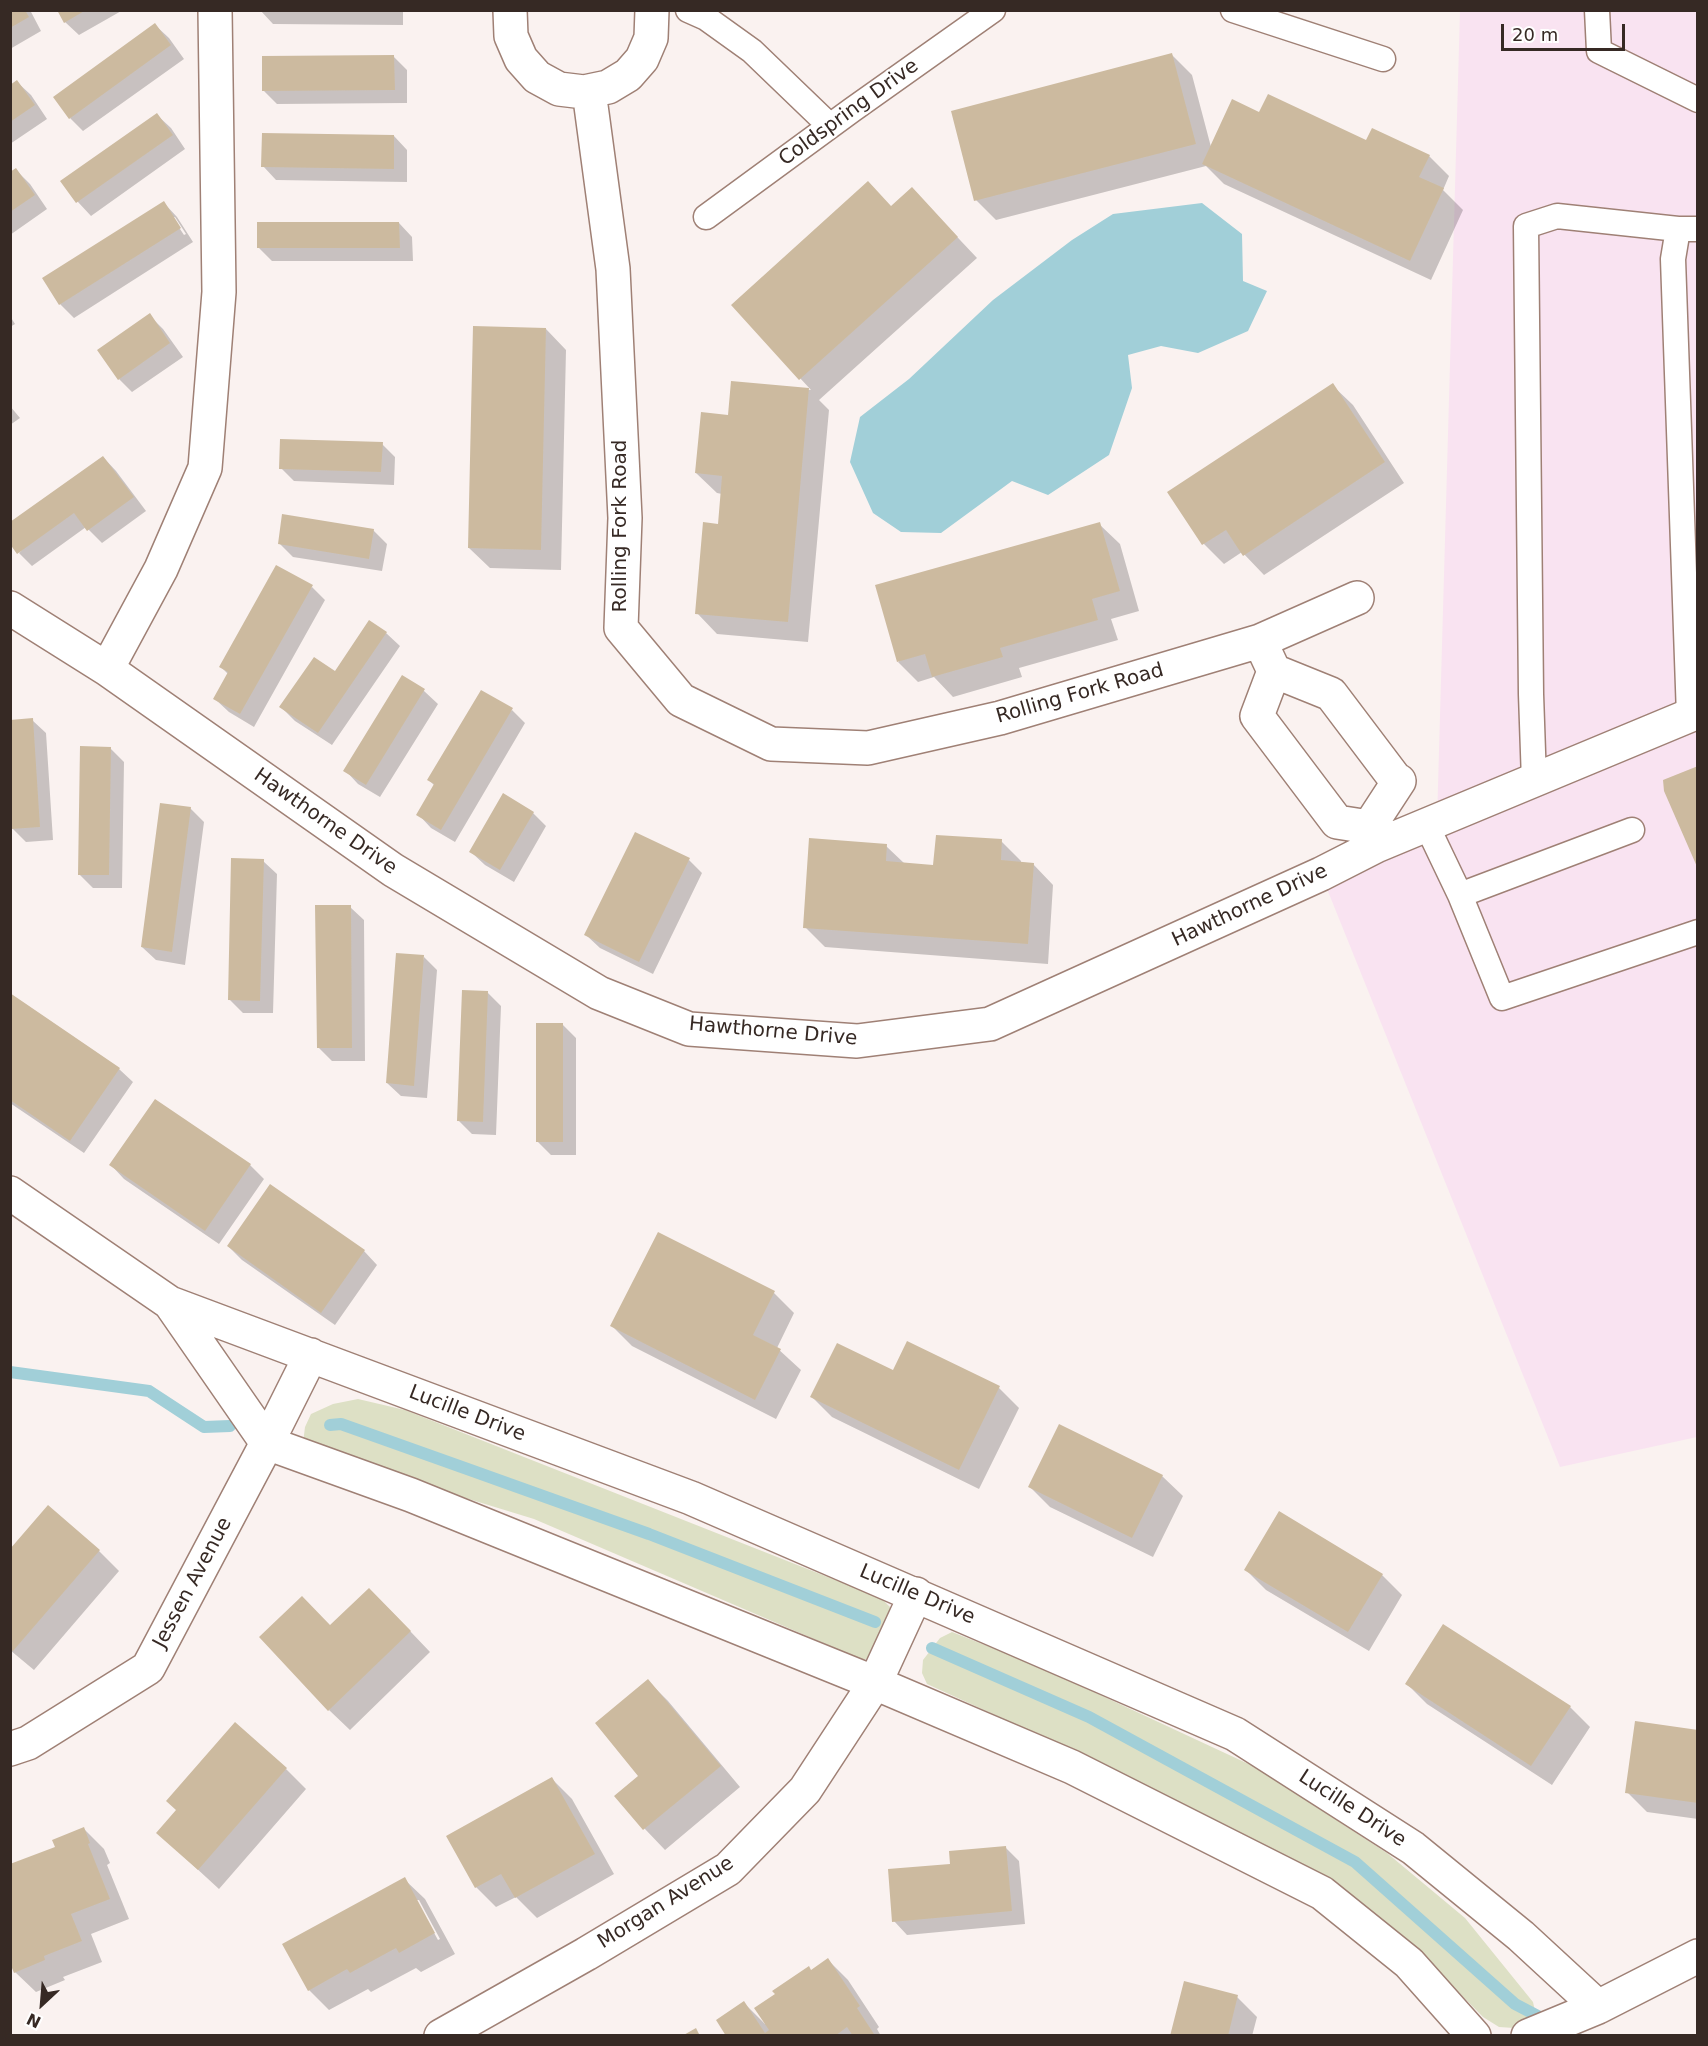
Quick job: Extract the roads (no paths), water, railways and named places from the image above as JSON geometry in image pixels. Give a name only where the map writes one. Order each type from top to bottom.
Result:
[{"type":"street","points":[[107,669],[161,569],[205,468],[219,292],[215,10]]},
{"type":"street","points":[[510,10],[511,36],[521,58],[537,77],[560,89],[584,92],[608,87],[628,75],[642,58],[651,38],[652,10]]},
{"type":"street","name":"Rolling Fork Road","points":[[589,91],[613,269],[625,518],[621,628],[681,700],[771,744],[868,748],[1000,718],[1260,641],[1357,598]]},
{"type":"street","name":"Hawthorne Drive","points":[[10,608],[107,669],[393,870],[599,993],[689,1029],[857,1041],[990,1024],[1321,874],[1373,837],[1427,826],[1693,714]]},
{"type":"street","points":[[1260,641],[1274,671],[1331,694],[1399,781],[1373,837],[1337,822],[1257,716],[1274,671]]},
{"type":"street","name":"Lucille Drive","points":[[10,1193],[170,1304],[691,1498],[1235,1734],[1413,1848],[1521,1936],[1598,2007]]},
{"type":"street","name":"Lucille Drive","points":[[170,1304],[267,1443]]},
{"type":"street","name":"Jessen Avenue","points":[[10,1749],[28,1743],[148,1668],[311,1355]]},
{"type":"street","points":[[267,1443],[411,1495],[875,1683],[1072,1767],[1322,1893],[1409,1963],[1474,2036]]},
{"type":"street","name":"Morgan Avenue","points":[[441,2036],[586,1954],[728,1869],[805,1790],[875,1683],[916,1594]]},
{"type":"street","points":[[1528,2036],[1598,2007],[1698,1956]]},
{"type":"lane","points":[[688,10],[706,18],[752,51],[830,126]]},
{"type":"lane","name":"Coldspring Drive","points":[[706,217],[993,10]]},
{"type":"lane","points":[[1233,10],[1383,59]]},
{"type":"lane","points":[[1597,10],[1599,51],[1698,100]]},
{"type":"lane","points":[[1534,781],[1526,226],[1557,216],[1688,229],[1673,259],[1690,536],[1693,714]]},
{"type":"lane","points":[[1427,826],[1460,895],[1502,998],[1698,932]]},
{"type":"lane","points":[[1460,895],[1632,830]]},
{"type":"water","points":[[1202,203],[1242,234],[1243,281],[1267,291],[1248,331],[1198,353],[1161,346],[1128,355],[1132,388],[1109,455],[1048,495],[1012,481],[941,533],[901,532],[873,513],[850,462],[860,417],[909,379],[993,300],[1072,240],[1113,214]]},
{"type":"waterway","points":[[10,1372],[149,1391],[204,1427],[230,1426]]},
{"type":"waterway","points":[[330,1425],[341,1424],[649,1534],[875,1622]]},
{"type":"waterway","points":[[932,1648],[1089,1717],[1355,1862],[1515,2004],[1576,2036]]}]
